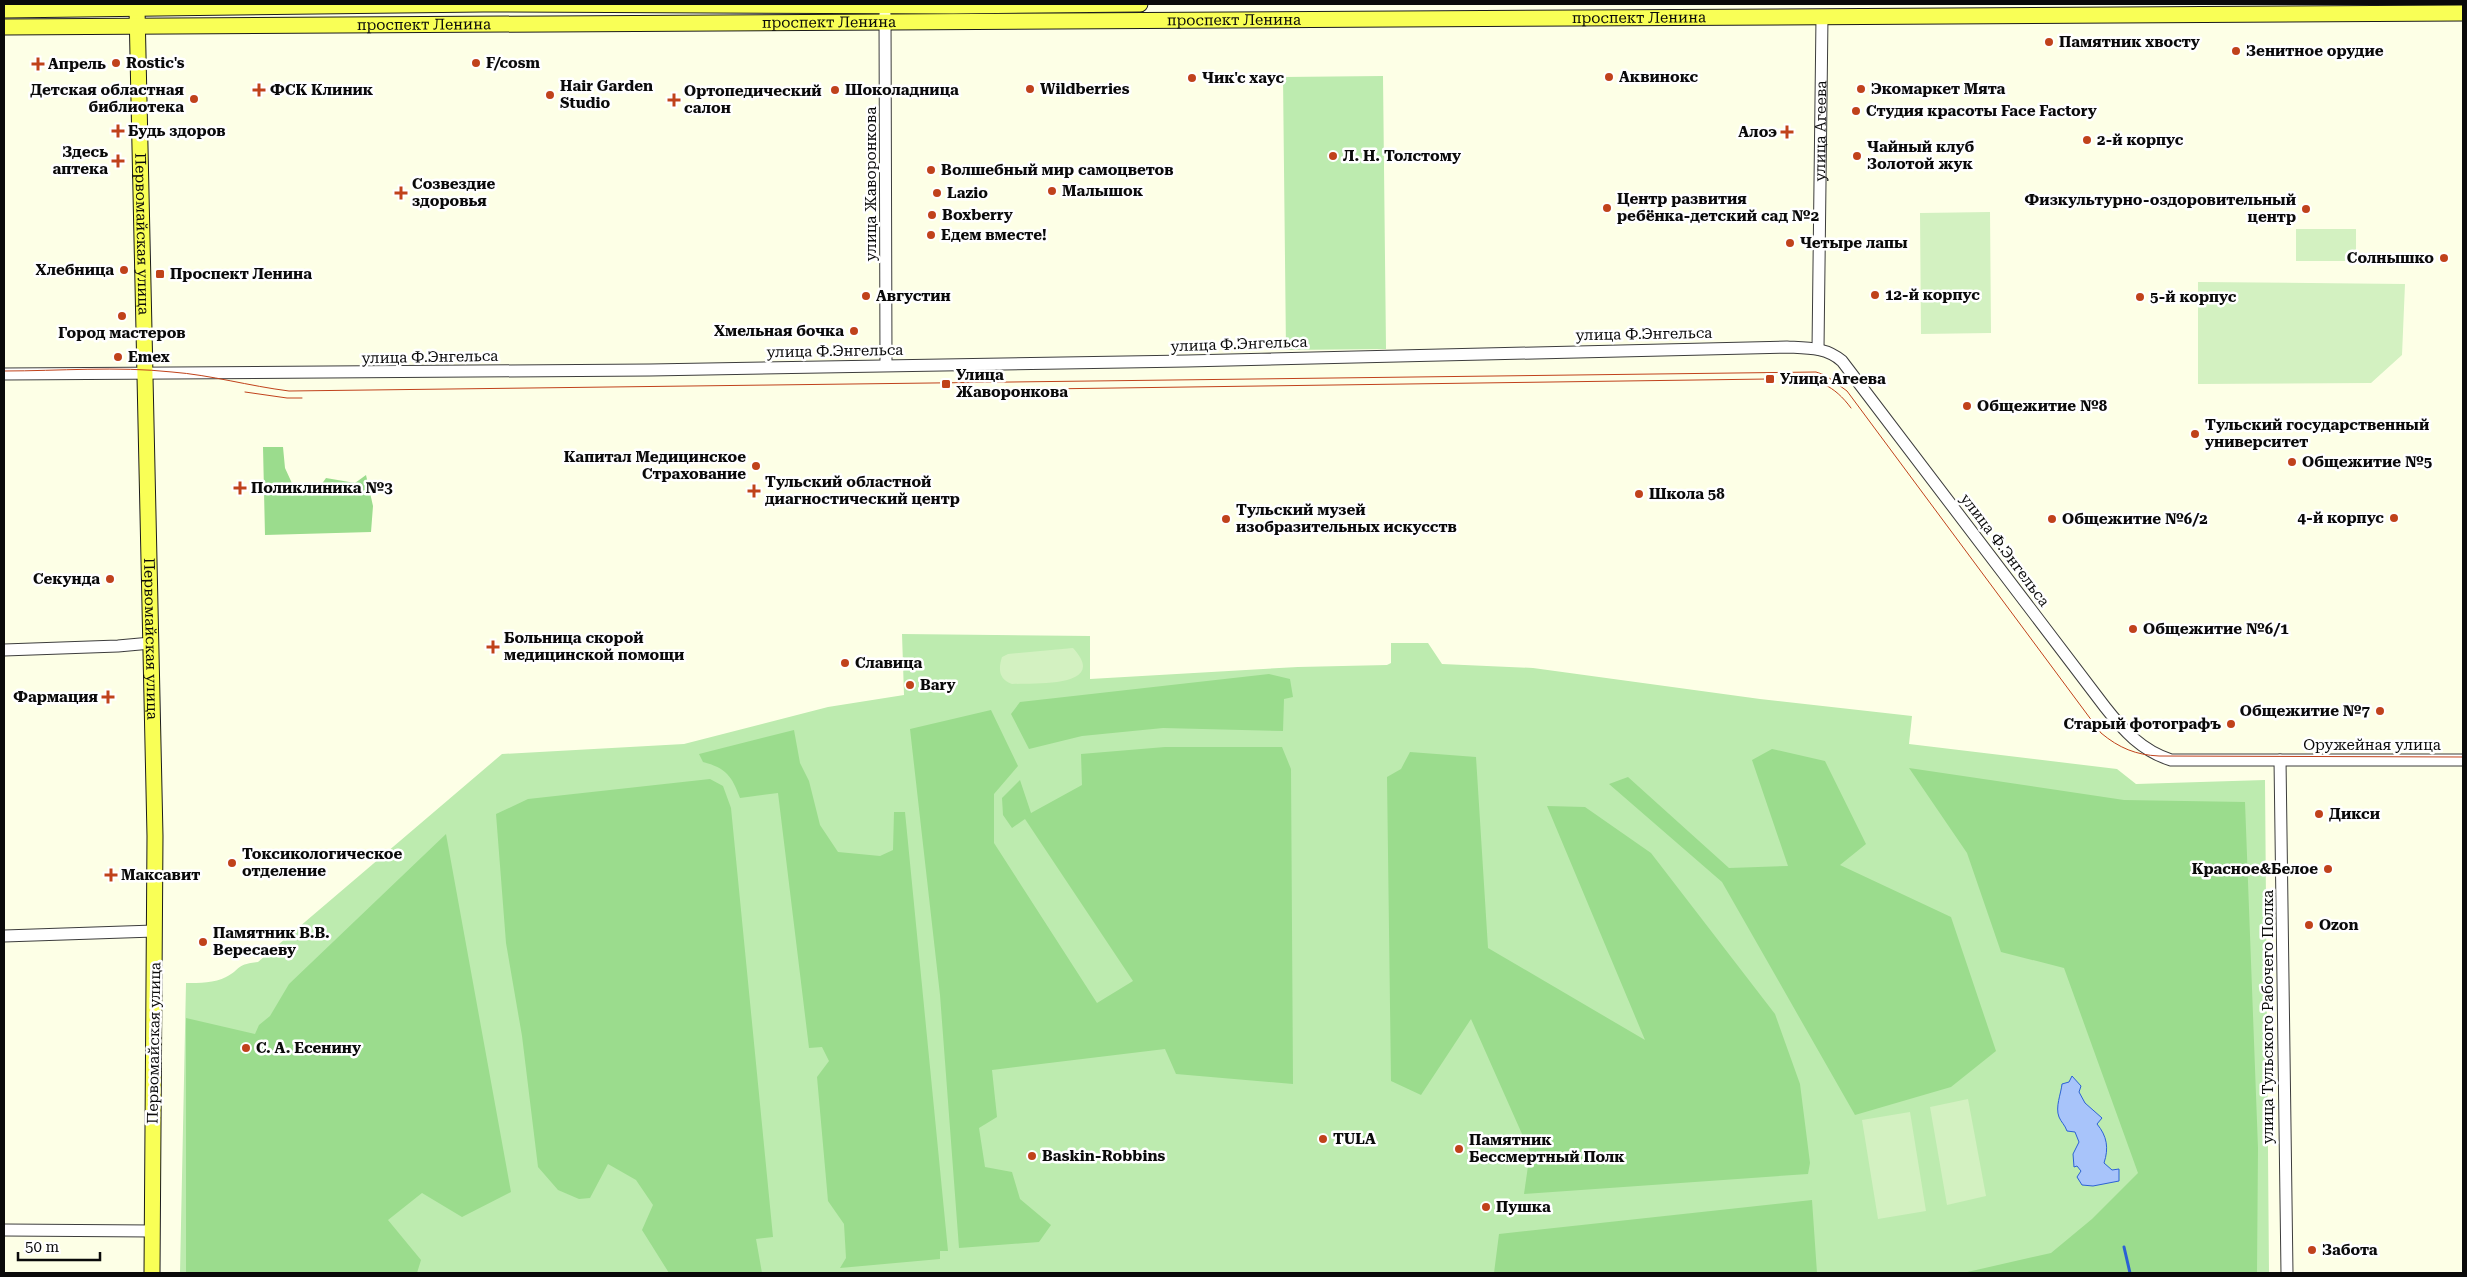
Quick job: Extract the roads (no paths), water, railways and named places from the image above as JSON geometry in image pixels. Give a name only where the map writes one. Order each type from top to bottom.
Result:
[{"type":"main road","name":"проспект Ленина","points":[[4,10],[137,6],[483,4],[885,10],[1143,22],[1822,10],[2280,9],[2463,13]]},
{"type":"main road","name":"проспект Ленина","points":[[4,27],[138,26],[1140,4]]},
{"type":"main road","name":"Первомайская улица","points":[[137,6],[154,931],[152,1273]]},
{"type":"street","name":"улица Жаворонкова","points":[[885,10],[886,365]]},
{"type":"street","name":"улица Агеева","points":[[1818,349],[1822,10]]},
{"type":"street","name":"улица Ф.Энгельса","points":[[4,374],[378,373],[1187,361],[1787,347],[1818,349],[1832,352],[1842,361],[2127,734],[2159,756],[2171,760],[2280,760]]},
{"type":"street","points":[[4,650],[150,643]]},
{"type":"street","name":"Оружейная улица","points":[[2280,760],[2463,760]]},
{"type":"street","name":"улица Тульского Рабочего Полка","points":[[2280,760],[2287,1273]]},
{"type":"street","points":[[4,936],[154,931]]},
{"type":"street","points":[[4,1230],[152,1231]]},
{"type":"water","points":[[2072,1076],[2081,1086],[2079,1092],[2085,1103],[2102,1118],[2097,1124],[2106,1142],[2104,1163],[2112,1170],[2119,1169],[2119,1181],[2093,1186],[2082,1185],[2077,1177],[2081,1171],[2077,1166],[2074,1167],[2073,1154],[2079,1142],[2075,1132],[2067,1131],[2058,1113],[2062,1084],[2069,1082]]},
{"type":"waterway","points":[[2124,1247],[2130,1273]]},
{"type":"tram line","points":[[4,371],[151,370],[187,373],[289,391],[1816,372],[1825,375],[1847,391],[2101,733],[2114,743],[2128,750],[2159,756],[2463,757]]},
{"type":"tram line","points":[[1789,378],[1808,379],[1824,384],[1845,400],[1851,408]]},
{"type":"tram line","points":[[1044,389],[1769,379]]},
{"type":"tram line","points":[[245,392],[287,398],[302,398]]},
{"type":"place","name":"Памятник хвосту","points":[[2049,42]]},
{"type":"place","name":"Зенитное орудие","points":[[2236,51]]},
{"type":"place","name":"Rostic's","points":[[116,63]]},
{"type":"place","name":"F/cosm","points":[[476,63]]},
{"type":"place","name":"Апрель","points":[[38,64]]},
{"type":"place","name":"Аквинокс","points":[[1609,77]]},
{"type":"place","name":"Чик'с хаус","points":[[1192,78]]},
{"type":"place","name":"Wildberries","points":[[1030,89]]},
{"type":"place","name":"Экомаркет Мята","points":[[1861,89]]},
{"type":"place","name":"ФСК Клиник","points":[[259,90]]},
{"type":"place","name":"Шоколадница","points":[[835,90]]},
{"type":"place","name":"Hair Garden Studio","points":[[550,95]]},
{"type":"place","name":"Детская областная библиотека","points":[[194,99]]},
{"type":"place","name":"Ортопедический салон","points":[[674,100]]},
{"type":"place","name":"Студия красоты Face Factory","points":[[1856,111]]},
{"type":"place","name":"Будь здоров","points":[[118,131]]},
{"type":"place","name":"Алоэ","points":[[1787,132]]},
{"type":"place","name":"2-й корпус","points":[[2087,140]]},
{"type":"place","name":"Л. Н. Толстому","points":[[1333,156]]},
{"type":"place","name":"Чайный клуб Золотой жук","points":[[1857,156]]},
{"type":"place","name":"Здесь аптека","points":[[118,161]]},
{"type":"place","name":"Волшебный мир самоцветов","points":[[931,170]]},
{"type":"place","name":"Малышок","points":[[1052,191]]},
{"type":"place","name":"Созвездие здоровья","points":[[401,193]]},
{"type":"place","name":"Lazio","points":[[937,193]]},
{"type":"place","name":"Центр развития ребёнка-детский сад №2","points":[[1607,208]]},
{"type":"place","name":"Физкультурно-оздоровительный центр","points":[[2306,209]]},
{"type":"place","name":"Boxberry","points":[[932,215]]},
{"type":"place","name":"Едем вместе!","points":[[931,235]]},
{"type":"place","name":"Четыре лапы","points":[[1790,243]]},
{"type":"place","name":"Солнышко","points":[[2444,258]]},
{"type":"place","name":"Хлебница","points":[[124,270]]},
{"type":"place","name":"Проспект Ленина","points":[[160,274]]},
{"type":"place","name":"12-й корпус","points":[[1875,295]]},
{"type":"place","name":"Августин","points":[[866,296]]},
{"type":"place","name":"5-й корпус","points":[[2140,297]]},
{"type":"place","name":"Город мастеров","points":[[122,316]]},
{"type":"place","name":"Хмельная бочка","points":[[854,331]]},
{"type":"place","name":"Emex","points":[[118,357]]},
{"type":"place","name":"Улица Агеева","points":[[1770,379]]},
{"type":"place","name":"Улица Жаворонкова","points":[[946,384]]},
{"type":"place","name":"Общежитие №8","points":[[1967,406]]},
{"type":"place","name":"Тульский государственный университет","points":[[2195,434]]},
{"type":"place","name":"Общежитие №5","points":[[2292,462]]},
{"type":"place","name":"Капитал Медицинское Страхование","points":[[756,466]]},
{"type":"place","name":"Поликлиника №3","points":[[240,488]]},
{"type":"place","name":"Тульский областной диагностический центр","points":[[754,491]]},
{"type":"place","name":"Школа 58","points":[[1639,494]]},
{"type":"place","name":"4-й корпус","points":[[2394,518]]},
{"type":"place","name":"Тульский музей изобразительных искусств","points":[[1226,519]]},
{"type":"place","name":"Общежитие №6/2","points":[[2052,519]]},
{"type":"place","name":"Секунда","points":[[110,579]]},
{"type":"place","name":"Общежитие №6/1","points":[[2133,629]]},
{"type":"place","name":"Больница скорой медицинской помощи","points":[[493,647]]},
{"type":"place","name":"Славица","points":[[845,663]]},
{"type":"place","name":"Bary","points":[[910,685]]},
{"type":"place","name":"Фармация","points":[[108,697]]},
{"type":"place","name":"Общежитие №7","points":[[2380,711]]},
{"type":"place","name":"Старый фотографъ","points":[[2231,724]]},
{"type":"place","name":"Дикси","points":[[2319,814]]},
{"type":"place","name":"Токсикологическое отделение","points":[[232,863]]},
{"type":"place","name":"Красное&Белое","points":[[2328,869]]},
{"type":"place","name":"Максавит","points":[[111,875]]},
{"type":"place","name":"Ozon","points":[[2309,925]]},
{"type":"place","name":"Памятник В.В. Вересаеву","points":[[203,942]]},
{"type":"place","name":"С. А. Есенину","points":[[246,1048]]},
{"type":"place","name":"TULA","points":[[1323,1139]]},
{"type":"place","name":"Памятник Бессмертный Полк","points":[[1459,1149]]},
{"type":"place","name":"Baskin-Robbins","points":[[1032,1156]]},
{"type":"place","name":"Пушка","points":[[1486,1207]]},
{"type":"place","name":"Забота","points":[[2312,1250]]}]
